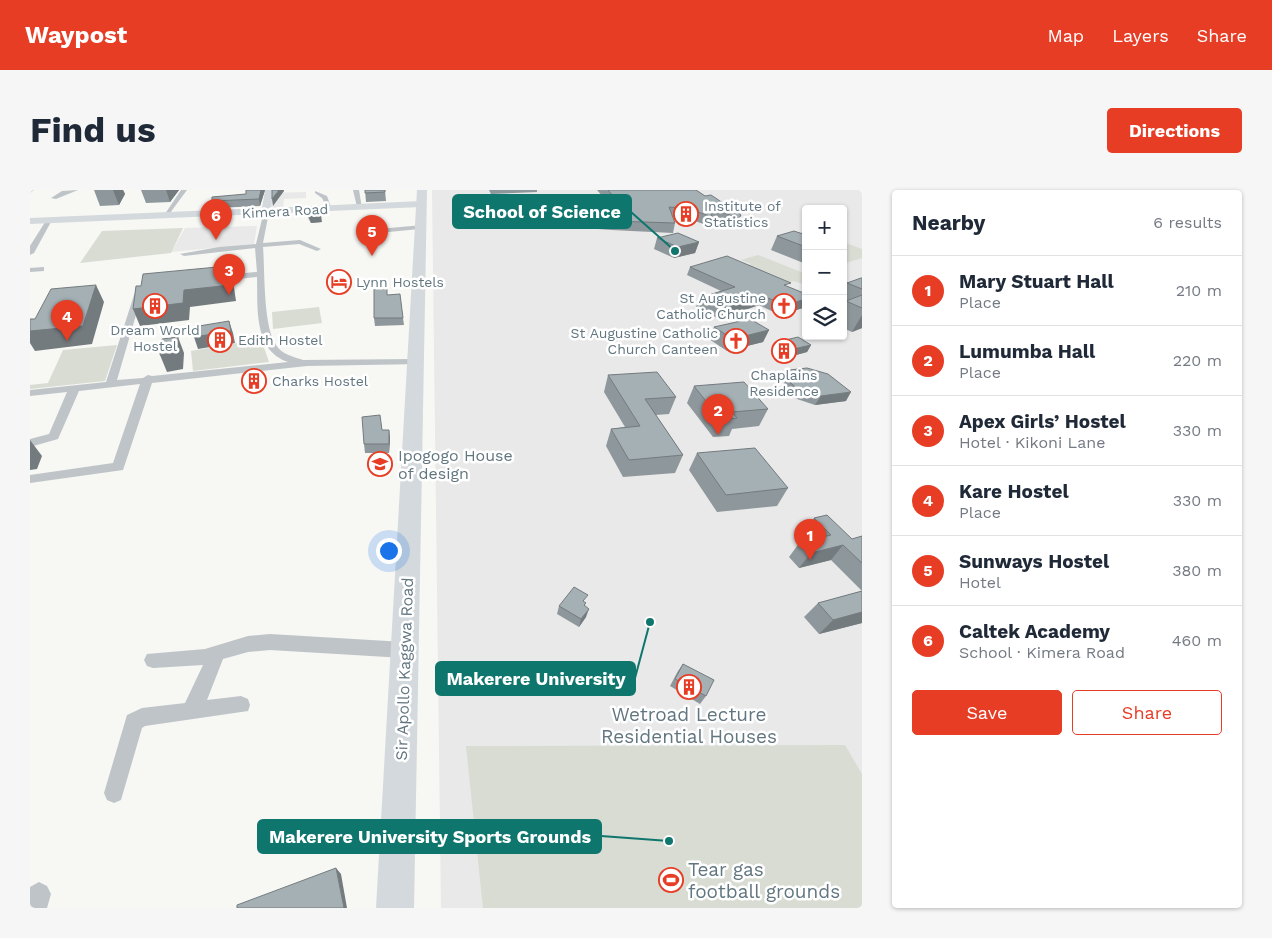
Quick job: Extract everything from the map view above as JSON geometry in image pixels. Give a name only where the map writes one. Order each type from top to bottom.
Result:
[{"type":"main road","name":"Sir Apollo Kaggwa Road","points":[[395,908],[417,362],[421,207]]},
{"type":"street","points":[[54,198],[64,192],[75,190]]},
{"type":"street","points":[[165,216],[184,190]]},
{"type":"street","points":[[269,190],[259,245],[264,328],[269,343],[286,358],[307,363]]},
{"type":"street","points":[[356,190],[360,207]]},
{"type":"street","points":[[317,192],[325,197],[330,209]]},
{"type":"street","name":"Kimera Road","points":[[30,221],[360,207],[421,207]]},
{"type":"street","points":[[367,232],[421,207]]},
{"type":"street","points":[[30,253],[49,220]]},
{"type":"street","points":[[184,254],[302,242],[318,249]]},
{"type":"street","points":[[30,270],[41,269]]},
{"type":"street","points":[[205,280],[260,274]]},
{"type":"street","points":[[111,382],[141,287],[150,286]]},
{"type":"street","points":[[30,393],[111,382],[307,363],[417,362]]},
{"type":"street","points":[[30,480],[45,476],[118,467],[148,378]]},
{"type":"street","points":[[30,444],[54,436],[75,387]]},
{"type":"street","points":[[153,660],[216,655],[248,644],[270,642],[404,650]]},
{"type":"street","points":[[191,711],[202,692],[216,655]]},
{"type":"street","points":[[114,793],[134,722],[142,717],[241,705]]},
{"type":"shaded area","points":[[432,190],[862,190],[862,908],[441,908]]},
{"type":"shaded area","points":[[306,192],[306,198],[284,199],[283,211],[271,212],[271,193]]},
{"type":"shaded area","points":[[257,226],[254,244],[171,252],[185,228]]},
{"type":"shaded area","points":[[183,228],[171,253],[80,263],[102,231]]},
{"type":"shaded area","points":[[847,243],[862,249],[862,258],[847,263]]},
{"type":"shaded area","points":[[758,255],[802,272],[802,284],[793,281],[775,287],[734,269],[751,264],[741,260]]},
{"type":"shaded area","points":[[319,307],[322,323],[273,329],[272,312]]},
{"type":"shaded area","points":[[261,339],[269,362],[193,371],[191,351]]},
{"type":"shaded area","points":[[117,345],[105,381],[30,389],[30,385],[48,383],[63,350]]},
{"type":"shaded area","points":[[845,745],[862,774],[862,908],[483,908],[466,746]]},
{"type":"building","points":[[246,190],[261,190],[259,199],[212,201],[212,197],[246,194]]},
{"type":"building","points":[[272,190],[279,190],[272,199]]},
{"type":"building","points":[[365,190],[385,190],[385,192],[365,193]]},
{"type":"building","points":[[608,190],[696,190],[705,196],[711,195],[741,215],[739,218],[709,208],[712,217],[698,212],[698,209],[669,207],[675,223],[600,219],[598,205],[615,206],[604,197],[614,197]]},
{"type":"building","points":[[305,207],[317,207],[321,215],[309,217]]},
{"type":"building","points":[[794,231],[802,234],[802,245],[777,236]]},
{"type":"building","points":[[678,233],[699,242],[678,247],[657,238]]},
{"type":"building","points":[[727,256],[791,283],[784,285],[802,292],[802,300],[785,305],[763,296],[722,309],[699,298],[735,287],[690,267]]},
{"type":"building","points":[[228,266],[231,285],[184,290],[183,303],[133,309],[136,286],[141,286],[143,274]]},
{"type":"building","points":[[862,278],[862,289],[847,283]]},
{"type":"building","points":[[96,285],[83,326],[30,331],[30,319],[35,319],[51,289]]},
{"type":"building","points":[[374,285],[387,285],[387,295],[400,294],[403,318],[374,318]]},
{"type":"building","points":[[862,295],[862,308],[847,301]]},
{"type":"building","points":[[750,319],[769,330],[733,339],[714,327]]},
{"type":"building","points":[[229,321],[231,331],[194,337],[193,327]]},
{"type":"building","points":[[178,337],[176,353],[160,355],[162,339]]},
{"type":"building","points":[[798,337],[811,345],[789,350],[777,342]]},
{"type":"building","points":[[807,368],[828,374],[851,392],[821,396],[799,390],[786,379],[790,370]]},
{"type":"building","points":[[657,372],[676,397],[645,399],[683,455],[629,460],[611,429],[640,426],[608,375]]},
{"type":"building","points":[[744,382],[768,409],[732,412],[737,418],[721,420],[694,386]]},
{"type":"building","points":[[380,415],[382,430],[389,430],[389,444],[364,444],[362,417]]},
{"type":"building","points":[[755,448],[788,488],[726,495],[697,453]]},
{"type":"building","points":[[827,515],[852,539],[862,536],[862,563],[843,545],[811,553],[800,542],[831,535],[814,518]]},
{"type":"building","points":[[574,587],[588,595],[583,601],[586,603],[584,605],[589,609],[581,619],[559,606]]},
{"type":"building","points":[[862,591],[862,612],[833,620],[818,603]]},
{"type":"building","points":[[683,664],[714,680],[706,696],[675,679]]},
{"type":"building","points":[[336,868],[344,908],[237,908],[237,905]]},
{"type":"place","name":"Institute of Statistics","points":[[686,214]]},
{"type":"place","name":"Caltek Academy","points":[[216,240]]},
{"type":"place","name":"School of Science","points":[[675,251]]},
{"type":"place","name":"Sunways Hostel","points":[[372,256]]},
{"type":"place","name":"Lynn Hostels","points":[[339,282]]},
{"type":"place","name":"Apex Girls’ Hostel","points":[[229,295]]},
{"type":"place","name":"Dream World Hostel","points":[[155,306]]},
{"type":"place","name":"St Augustine Catholic Church","points":[[784,306]]},
{"type":"place","name":"Edith Hostel","points":[[220,340]]},
{"type":"place","name":"Kare Hostel","points":[[67,341]]},
{"type":"place","name":"St Augustine Catholic Church Canteen","points":[[736,341]]},
{"type":"place","name":"Chaplains Residence","points":[[784,351]]},
{"type":"place","name":"Charks Hostel","points":[[254,381]]},
{"type":"place","name":"Lumumba Hall","points":[[718,435]]},
{"type":"place","name":"Ipogogo House of design","points":[[380,464]]},
{"type":"place","name":"Mary Stuart Hall","points":[[810,560]]},
{"type":"place","name":"Makerere University","points":[[650,622]]},
{"type":"place","name":"Wetroad Lecture Residential Houses","points":[[689,687]]},
{"type":"place","name":"Makerere University Sports Grounds","points":[[669,841]]},
{"type":"place","name":"Tear gas football grounds","points":[[671,880]]}]
